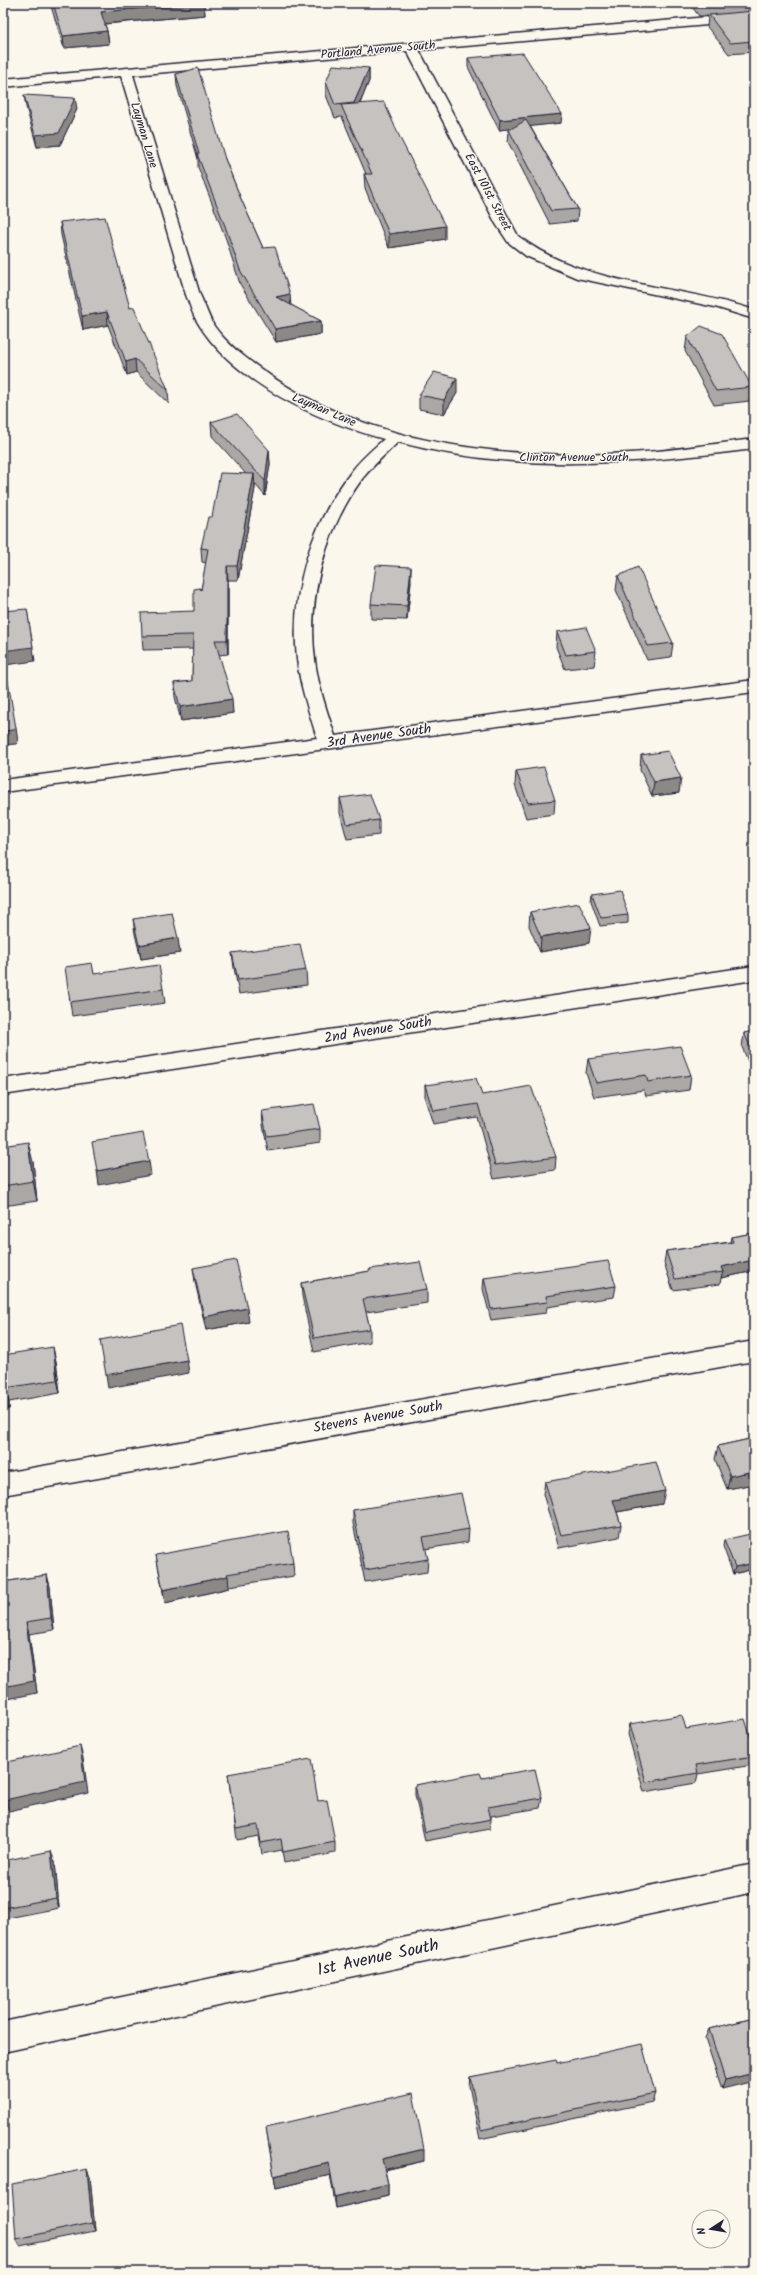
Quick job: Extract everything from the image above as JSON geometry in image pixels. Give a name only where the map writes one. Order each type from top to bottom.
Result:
[{"type":"street","name":"Portland Avenue South","points":[[3,83],[754,17]]},
{"type":"street","name":"East 101st Street","points":[[412,47],[503,224],[513,239],[531,253],[582,275],[718,303],[754,315]]},
{"type":"street","name":"Layman Lane","points":[[126,72],[192,295],[205,323],[228,350],[257,376],[296,399],[343,420],[396,436]]},
{"type":"street","name":"Clinton Avenue South","points":[[396,436],[444,448],[497,456],[551,458],[607,459],[754,444]]},
{"type":"street","points":[[328,743],[315,699],[305,649],[306,601],[314,556],[332,514],[357,474],[396,436]]},
{"type":"street","name":"3rd Avenue South","points":[[3,786],[754,686]]},
{"type":"street","name":"2nd Avenue South","points":[[3,1087],[754,973]]},
{"type":"street","name":"Stevens Avenue South","points":[[3,1484],[754,1351]]},
{"type":"street","name":"1st Avenue South","points":[[3,2038],[754,1878]]},
{"type":"building","points":[[53,3],[196,3],[101,12],[107,31],[63,36]]},
{"type":"building","points":[[699,3],[725,3],[701,5]]},
{"type":"building","points":[[754,11],[754,41],[730,43],[709,15]]},
{"type":"building","points":[[523,53],[562,114],[500,120],[468,58]]},
{"type":"building","points":[[333,65],[369,68],[354,103],[335,105],[326,82]]},
{"type":"building","points":[[198,68],[225,159],[241,199],[263,248],[275,247],[290,294],[276,297],[321,321],[275,329],[240,270],[225,226],[197,154],[199,154],[176,74]]},
{"type":"building","points":[[24,95],[75,98],[59,133],[35,135]]},
{"type":"building","points":[[384,102],[400,138],[445,226],[389,234],[364,174],[372,174],[341,105]]},
{"type":"building","points":[[526,120],[578,209],[551,211],[509,130]]},
{"type":"building","points":[[105,217],[130,308],[134,307],[168,390],[135,359],[126,362],[107,312],[82,316],[60,222]]},
{"type":"building","points":[[701,326],[722,334],[752,387],[716,391],[687,337]]},
{"type":"building","points":[[434,372],[457,378],[444,400],[419,395]]},
{"type":"building","points":[[237,414],[269,450],[265,481],[211,422]]},
{"type":"building","points":[[220,473],[254,474],[237,566],[227,566],[227,640],[215,640],[232,699],[180,707],[174,683],[192,681],[193,635],[142,636],[141,613],[194,611],[194,589],[200,588],[201,590],[208,549],[201,548],[208,517],[212,517]]},
{"type":"building","points":[[376,565],[411,567],[407,606],[371,604]]},
{"type":"building","points":[[638,567],[673,643],[648,646],[618,576]]},
{"type":"building","points":[[27,609],[33,647],[3,651],[3,611]]},
{"type":"building","points":[[586,627],[596,651],[566,655],[557,632]]},
{"type":"building","points":[[3,653],[16,728],[14,730],[3,731]]},
{"type":"building","points":[[668,751],[681,778],[654,782],[641,755]]},
{"type":"building","points":[[544,767],[555,800],[528,803],[516,771]]},
{"type":"building","points":[[370,794],[379,820],[347,824],[340,798]]},
{"type":"building","points":[[620,890],[628,915],[601,918],[592,894]]},
{"type":"building","points":[[579,903],[591,928],[541,937],[530,912]]},
{"type":"building","points":[[172,913],[178,938],[139,945],[133,919]]},
{"type":"building","points":[[300,944],[306,970],[238,980],[232,953]]},
{"type":"building","points":[[92,963],[94,974],[159,965],[163,989],[70,1002],[65,967]]},
{"type":"building","points":[[754,1031],[754,1054],[744,1033]]},
{"type":"building","points":[[680,1046],[691,1075],[648,1082],[646,1075],[596,1083],[588,1059]]},
{"type":"building","points":[[476,1078],[482,1095],[531,1086],[556,1157],[495,1165],[478,1104],[433,1111],[425,1085]]},
{"type":"building","points":[[314,1104],[320,1129],[267,1136],[262,1111]]},
{"type":"building","points":[[143,1133],[149,1161],[97,1171],[92,1142]]},
{"type":"building","points":[[28,1142],[33,1181],[3,1186],[3,1146]]},
{"type":"building","points":[[754,1233],[754,1260],[721,1267],[723,1272],[675,1279],[666,1251],[733,1242],[731,1237]]},
{"type":"building","points":[[236,1260],[247,1308],[204,1317],[193,1268]]},
{"type":"building","points":[[608,1261],[616,1286],[546,1296],[547,1302],[491,1309],[484,1278]]},
{"type":"building","points":[[420,1262],[427,1289],[363,1299],[370,1329],[314,1338],[301,1283],[370,1271],[370,1269]]},
{"type":"building","points":[[180,1325],[187,1360],[106,1375],[100,1340]]},
{"type":"building","points":[[53,1347],[57,1380],[5,1388],[6,1395],[3,1396],[3,1355]]},
{"type":"building","points":[[754,1438],[754,1471],[730,1476],[718,1446]]},
{"type":"building","points":[[656,1462],[665,1491],[613,1500],[621,1525],[561,1535],[545,1482]]},
{"type":"building","points":[[461,1493],[469,1529],[423,1537],[428,1559],[365,1570],[353,1510]]},
{"type":"building","points":[[288,1531],[293,1563],[227,1574],[228,1576],[163,1590],[156,1555]]},
{"type":"building","points":[[750,1534],[754,1544],[754,1563],[735,1567],[724,1540]]},
{"type":"building","points":[[47,1575],[51,1618],[26,1622],[34,1681],[3,1687],[3,1582]]},
{"type":"building","points":[[682,1715],[686,1729],[745,1719],[754,1748],[754,1756],[696,1765],[698,1773],[646,1782],[630,1724]]},
{"type":"building","points":[[80,1746],[85,1782],[5,1800],[3,1763]]},
{"type":"building","points":[[311,1759],[318,1801],[327,1800],[335,1842],[283,1852],[281,1839],[261,1843],[258,1825],[236,1829],[228,1774]]},
{"type":"building","points":[[535,1769],[542,1798],[488,1807],[491,1819],[425,1832],[415,1785],[480,1773],[482,1778]]},
{"type":"building","points":[[51,1851],[56,1898],[3,1908],[3,1861]]},
{"type":"building","points":[[754,2018],[754,2073],[725,2080],[709,2029]]},
{"type":"building","points":[[642,2044],[655,2093],[481,2130],[470,2077],[556,2060],[557,2063]]},
{"type":"building","points":[[413,2093],[424,2149],[382,2159],[388,2184],[335,2197],[329,2163],[274,2176],[266,2127]]},
{"type":"building","points":[[87,2169],[92,2223],[16,2239],[12,2184]]}]
